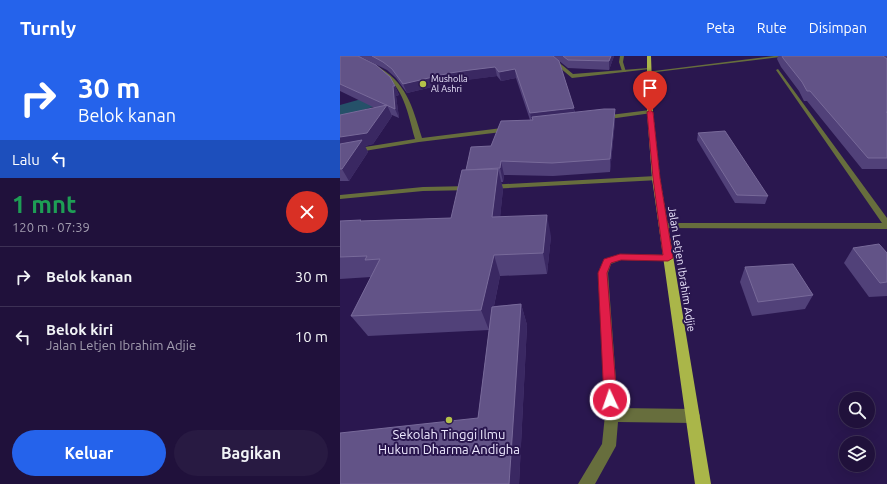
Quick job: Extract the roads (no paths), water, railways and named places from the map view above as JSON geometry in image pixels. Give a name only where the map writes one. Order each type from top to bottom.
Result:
[{"type":"main road","name":"Jalan Letjen Ibrahim Adjie","points":[[649,56],[648,71],[650,112],[656,178],[703,484]]},
{"type":"street","points":[[352,56],[387,72],[400,85],[404,93],[418,140]]},
{"type":"street","points":[[548,56],[572,76],[624,71],[648,71],[786,56]]},
{"type":"street","points":[[622,56],[621,62],[624,71]]},
{"type":"street","points":[[778,70],[887,225]]},
{"type":"street","points":[[596,118],[650,112]]},
{"type":"street","points":[[340,153],[418,140],[519,128]]},
{"type":"street","points":[[340,197],[423,190],[656,178]]},
{"type":"street","points":[[663,226],[887,225]]},
{"type":"street","points":[[586,484],[609,446],[612,415],[603,273],[607,262],[620,257],[668,258]]},
{"type":"street","points":[[612,415],[693,416]]},
{"type":"waterway","points":[[340,111],[383,98]]},
{"type":"place","name":"Musholla Al Ashri","points":[[423,84]]},
{"type":"place","name":"Sekolah Tinggi Ilmu Hukum Dharma Andigha","points":[[449,420]]}]
